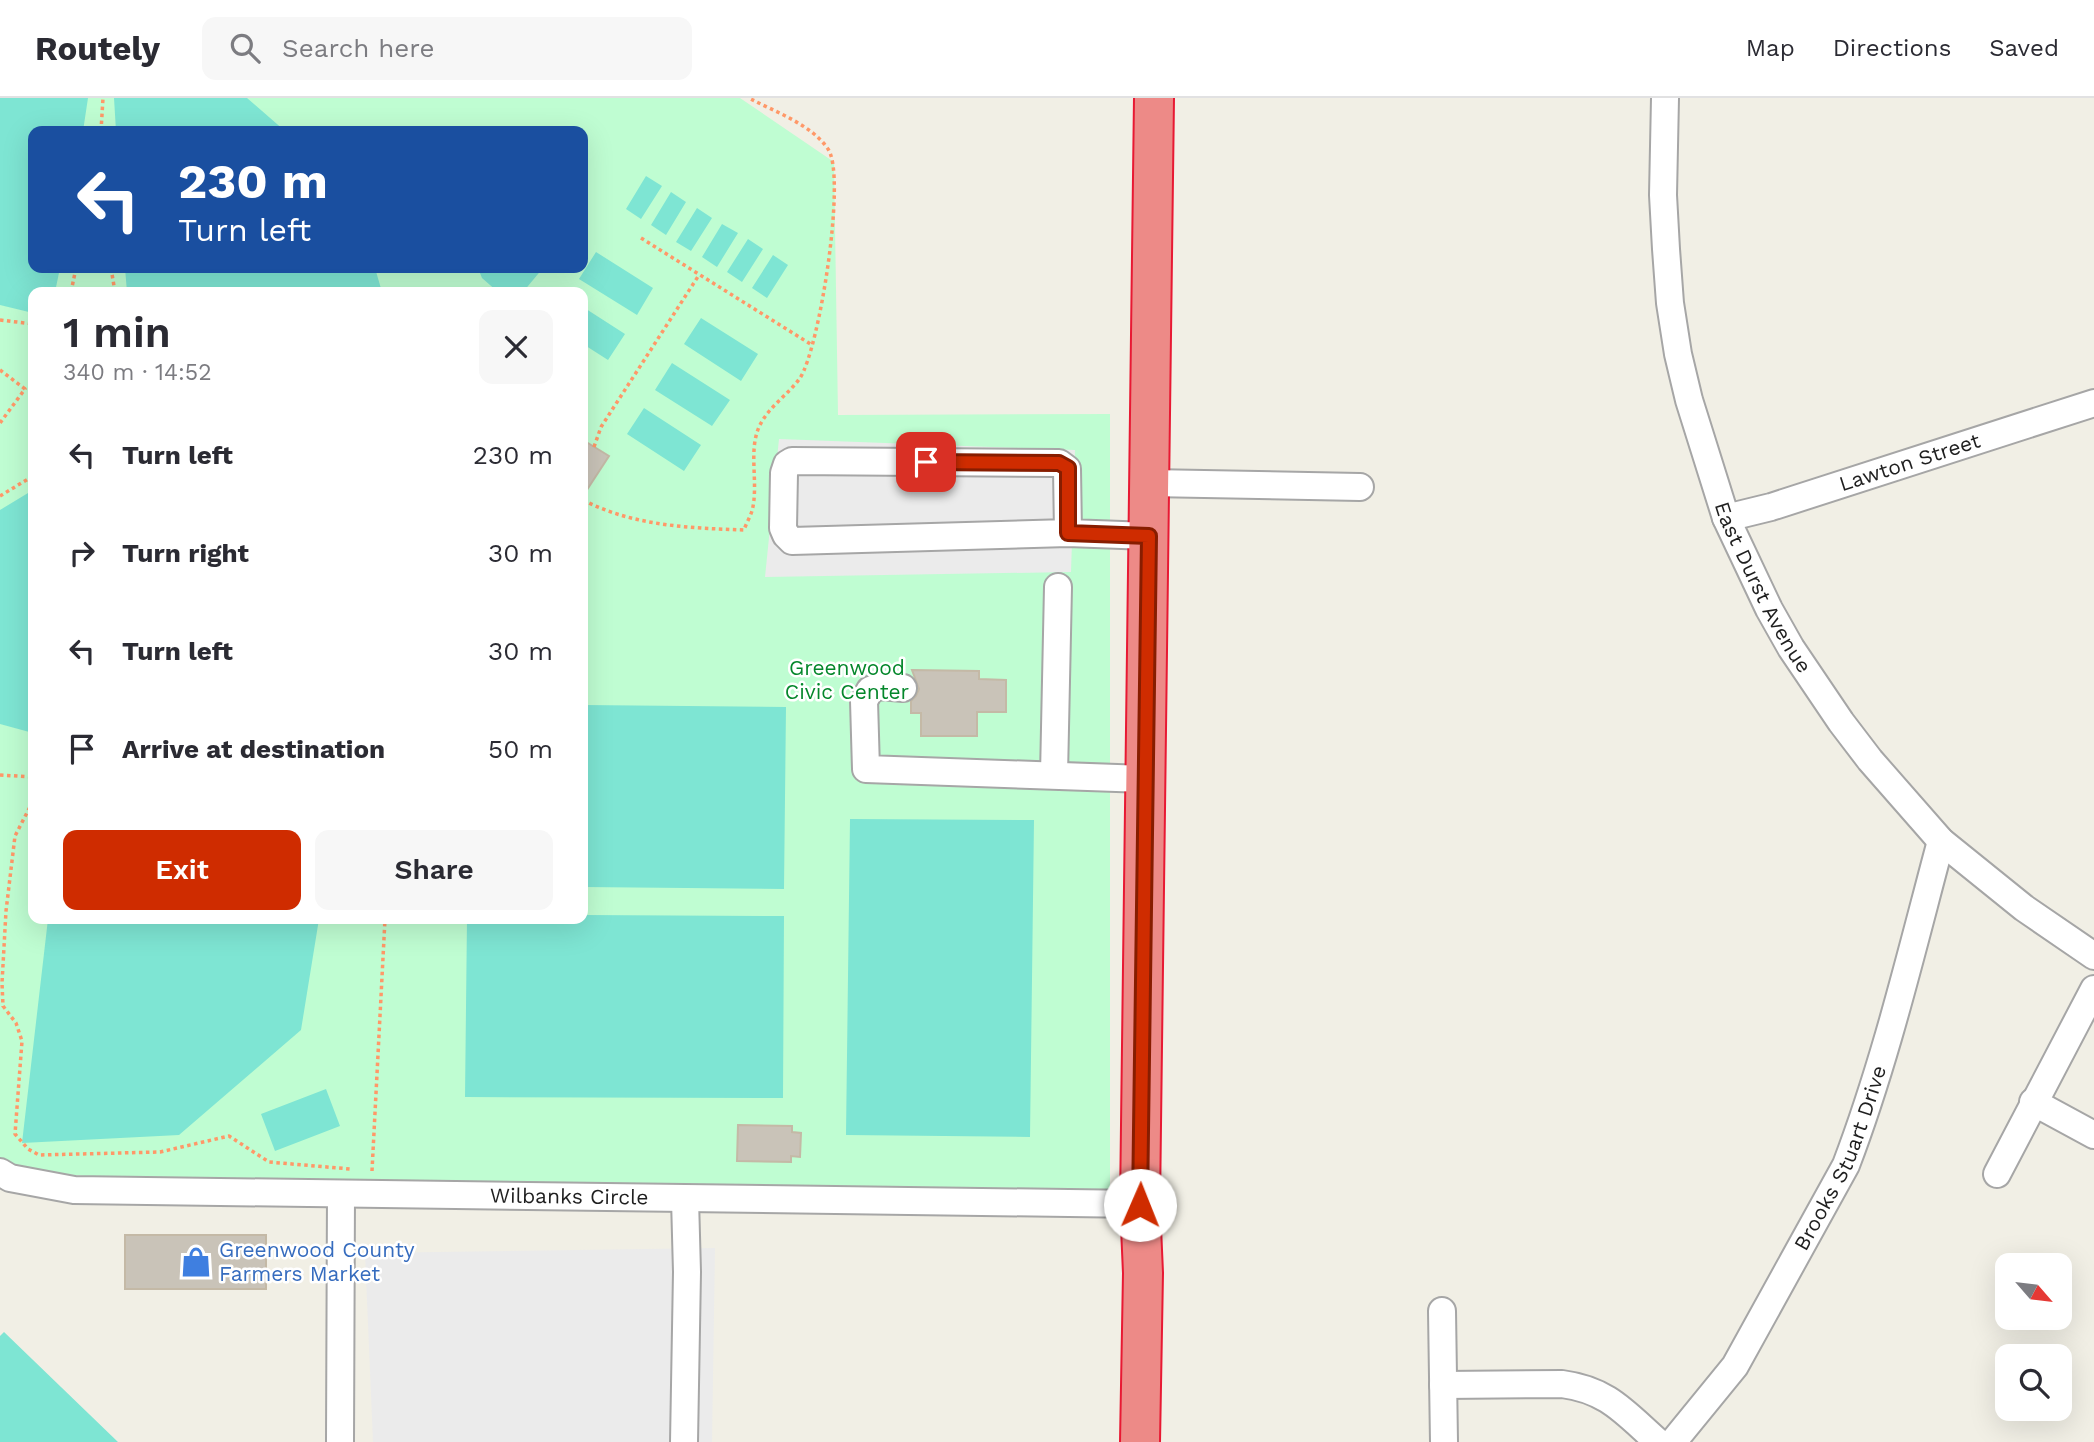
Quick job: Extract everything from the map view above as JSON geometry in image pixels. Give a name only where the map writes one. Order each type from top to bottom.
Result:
[{"type":"highway","points":[[1140,1442],[1143,1273],[1140,1205],[1154,98]]},
{"type":"street","name":"East Durst Avenue","points":[[1665,98],[1663,195],[1670,303],[1689,400],[1726,519],[1769,609],[1815,686],[1870,760],[1941,841],[2024,908],[2094,956]]},
{"type":"street","name":"Lawton Street","points":[[1726,519],[2094,403]]},
{"type":"street","points":[[1068,533],[1068,468],[1059,463],[792,461],[787,464],[784,473],[783,528],[792,541],[1068,533],[1149,536]]},
{"type":"street","points":[[1150,483],[1360,486]]},
{"type":"street","points":[[1054,775],[1058,587]]},
{"type":"street","points":[[903,688],[880,686],[870,690],[864,701],[866,769],[1145,779]]},
{"type":"street","name":"Brooks Stuart Drive","points":[[1673,1442],[1735,1366],[1846,1164],[1860,1130],[1941,841]]},
{"type":"street","points":[[1997,1174],[2094,989]]},
{"type":"street","points":[[2033,1102],[2094,1135]]},
{"type":"street","name":"Wilbanks Circle","points":[[0,1172],[10,1178],[74,1190],[1140,1205]]},
{"type":"street","points":[[340,1442],[341,1194]]},
{"type":"street","points":[[684,1442],[687,1272],[685,1199]]},
{"type":"street","points":[[1442,1311],[1444,1442]]},
{"type":"street","points":[[1443,1385],[1562,1384],[1582,1387],[1612,1401],[1658,1442]]},
{"type":"path","points":[[101,126],[103,98]]},
{"type":"path","points":[[588,503],[600,509],[648,523],[744,530],[752,510],[755,438],[761,423],[800,378],[809,359],[827,278],[835,189],[834,162],[828,149],[806,128],[748,98]]},
{"type":"path","points":[[641,238],[811,345]]},
{"type":"path","points":[[594,447],[601,427],[699,275]]},
{"type":"path","points":[[0,320],[28,323]]},
{"type":"path","points":[[0,370],[25,389],[0,423]]},
{"type":"path","points":[[0,496],[28,479]]},
{"type":"path","points":[[0,775],[28,777]]},
{"type":"path","points":[[28,811],[15,836],[6,911],[2,983],[3,1006],[16,1023],[22,1041],[15,1134],[28,1149],[39,1155],[160,1152],[229,1136],[269,1162],[373,1171],[385,924]]},
{"type":"green space","name":"Greenwood Civic Center","points":[[0,98],[740,98],[834,162],[838,415],[1110,414],[1110,1204],[265,1193],[0,1168]]},
{"type":"shaded area","points":[[0,98],[88,98],[84,126],[28,126],[28,273],[59,273],[56,287],[28,287],[28,312],[0,305]]},
{"type":"shaded area","points":[[114,98],[247,98],[279,126],[116,126]]},
{"type":"shaded area","points":[[646,176],[662,186],[641,219],[626,209]]},
{"type":"shaded area","points":[[671,192],[686,202],[666,235],[651,225]]},
{"type":"shaded area","points":[[697,208],[712,218],[691,251],[676,242]]},
{"type":"shaded area","points":[[722,224],[738,233],[717,267],[702,257]]},
{"type":"shaded area","points":[[748,239],[763,249],[742,282],[727,272]]},
{"type":"shaded area","points":[[596,252],[653,288],[637,315],[579,279],[583,273],[588,273],[588,265]]},
{"type":"shaded area","points":[[773,255],[788,265],[767,298],[752,288]]},
{"type":"shaded area","points":[[125,273],[376,273],[381,287],[127,287]]},
{"type":"shaded area","points":[[480,273],[539,273],[527,287],[492,287]]},
{"type":"shaded area","points":[[588,310],[625,334],[608,360],[588,347]]},
{"type":"shaded area","points":[[701,318],[758,354],[741,381],[684,344]]},
{"type":"shaded area","points":[[672,363],[730,400],[712,426],[655,390]]},
{"type":"shaded area","points":[[644,408],[701,445],[684,471],[627,434]]},
{"type":"shaded area","points":[[779,439],[1075,450],[1071,572],[765,577]]},
{"type":"shaded area","points":[[28,493],[28,732],[0,724],[0,510]]},
{"type":"shaded area","points":[[588,705],[786,707],[784,889],[588,887]]},
{"type":"shaded area","points":[[850,819],[1034,820],[1030,1137],[846,1135]]},
{"type":"shaded area","points":[[588,915],[784,916],[783,1098],[465,1097],[467,924],[588,924]]},
{"type":"shaded area","points":[[47,924],[318,924],[301,1030],[179,1135],[22,1143]]},
{"type":"shaded area","points":[[326,1089],[340,1126],[275,1151],[261,1114]]},
{"type":"shaded area","points":[[715,1248],[712,1442],[373,1442],[365,1253]]},
{"type":"shaded area","points":[[4,1332],[118,1442],[0,1442],[0,1336]]},
{"type":"building","points":[[588,443],[609,456],[588,488]]},
{"type":"building","points":[[912,670],[979,671],[979,679],[1006,680],[1006,712],[977,712],[977,736],[921,736],[921,713],[911,713],[911,701],[919,689]]},
{"type":"building","points":[[738,1125],[792,1126],[792,1132],[801,1133],[800,1157],[791,1156],[791,1162],[737,1161]]},
{"type":"building","name":"Greenwood County Farmers Market","points":[[125,1235],[266,1235],[266,1289],[125,1289]]},
{"type":"place","name":"Greenwood County Farmers Market","points":[[196,1262]]},
{"type":"route","points":[[926,462],[1059,463],[1068,468],[1068,533],[1149,536],[1140,1205]]}]
